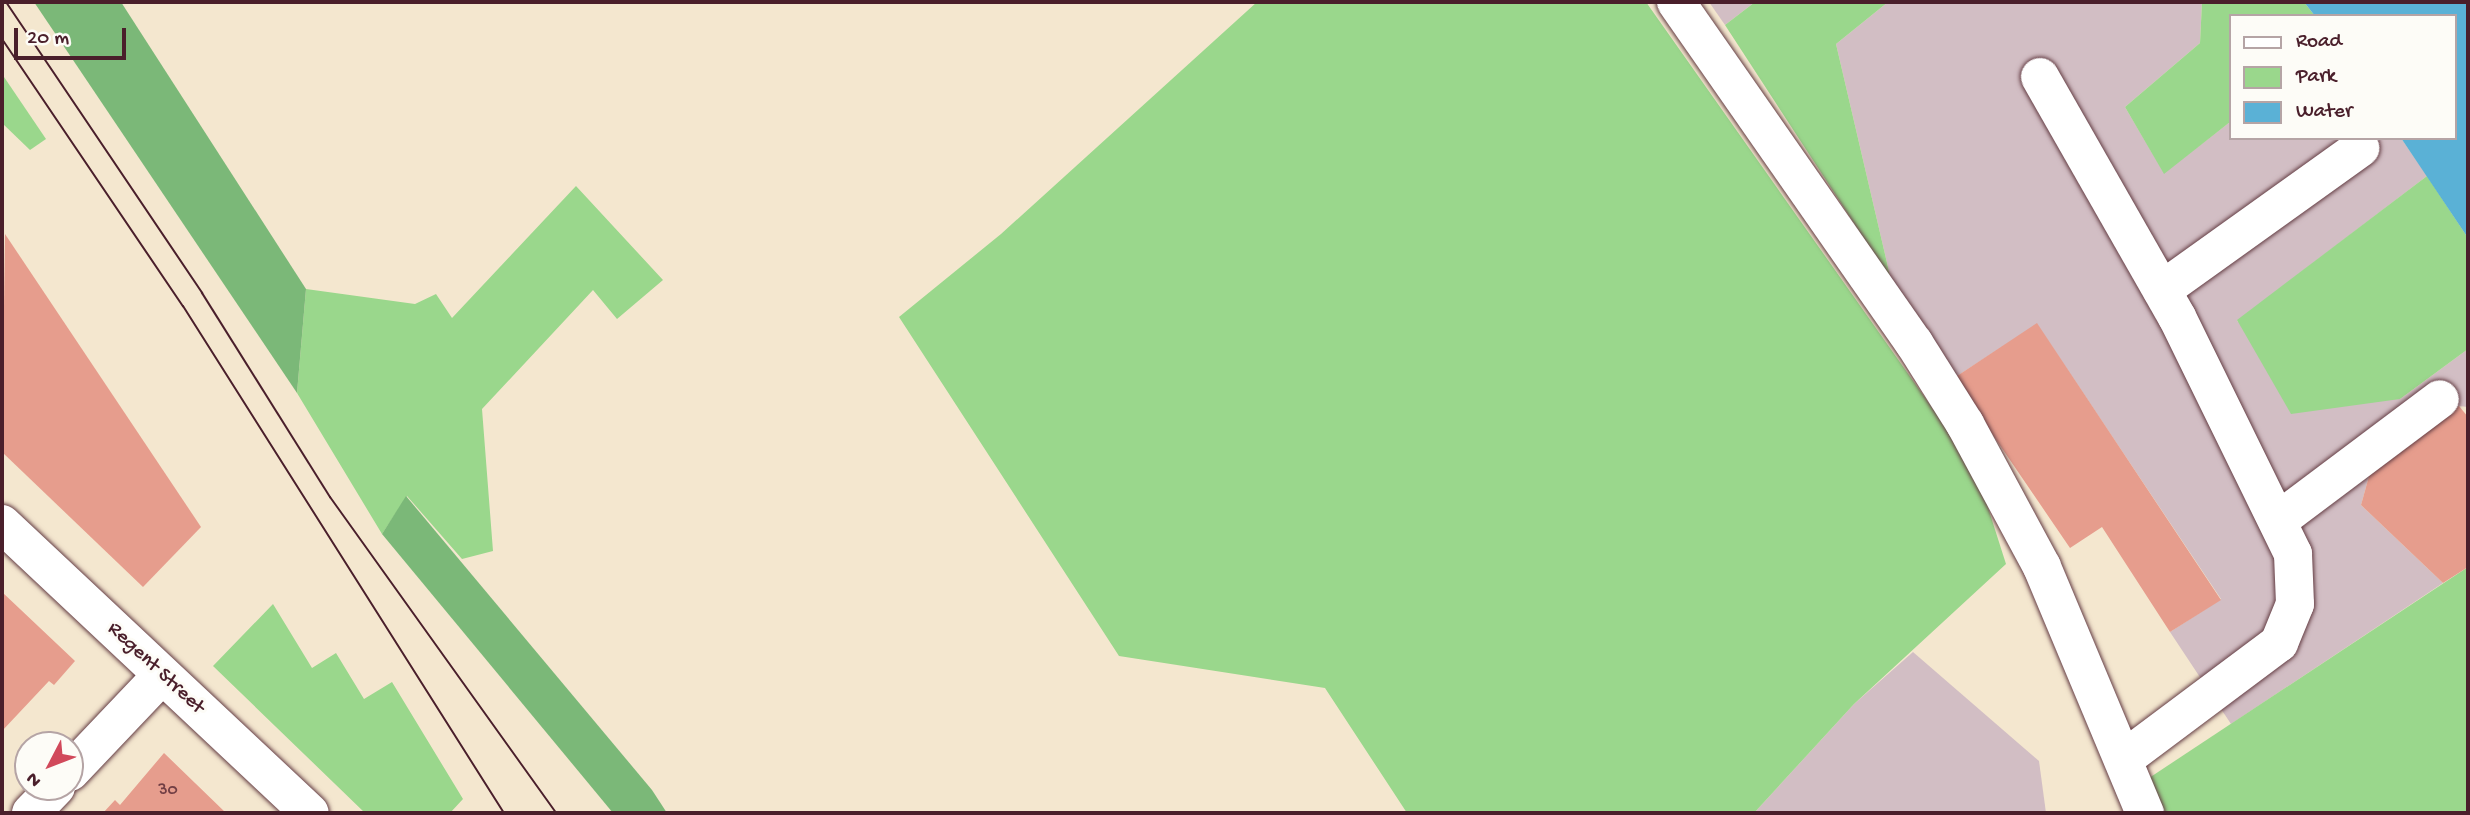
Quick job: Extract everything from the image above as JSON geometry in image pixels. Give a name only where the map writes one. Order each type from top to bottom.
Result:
[{"type":"street","points":[[1676,2],[1914,343],[1965,424],[2042,567],[2145,813]]},
{"type":"street","points":[[2040,77],[2162,290],[2279,520],[2293,554],[2295,604],[2279,643],[2124,759]]},
{"type":"street","points":[[2162,290],[2360,148]]},
{"type":"street","points":[[2279,520],[2440,399]]},
{"type":"street","name":"Regent Street","points":[[2,524],[310,813]]},
{"type":"street","points":[[84,757],[161,676]]},
{"type":"shaded area","points":[[1709,2],[1755,2],[1725,25]]},
{"type":"shaded area","points":[[1888,2],[2202,2],[2200,43],[2125,107],[2164,173],[2228,124],[2228,140],[2402,140],[2427,176],[2237,321],[2400,399],[2468,349],[2468,407],[2459,406],[2371,469],[2361,505],[2443,583],[2231,724],[2170,632],[2221,599],[2037,324],[1954,378],[1891,280],[1836,44]]},
{"type":"shaded area","points":[[1913,652],[2039,761],[2046,813],[1754,813],[1854,704]]},
{"type":"green space","points":[[34,2],[121,2],[306,289],[297,393]]},
{"type":"green space","points":[[1257,2],[1646,2],[1976,470],[2006,564],[1854,704],[1754,813],[1407,813],[1325,688],[1119,656],[899,317],[1001,234]]},
{"type":"green space","points":[[1755,2],[1888,2],[1836,44],[1891,280],[1725,25]]},
{"type":"green space","points":[[2202,2],[2304,2],[2313,14],[2228,14],[2228,124],[2164,174],[2125,107],[2200,43]]},
{"type":"green space","points":[[2,74],[46,139],[30,150],[2,123]]},
{"type":"green space","points":[[2427,176],[2468,238],[2468,349],[2400,399],[2291,414],[2237,320]]},
{"type":"green space","points":[[576,186],[663,280],[617,319],[593,290],[482,409],[493,551],[462,559],[407,496],[382,534],[297,393],[306,289],[415,304],[436,294],[452,318]]},
{"type":"green space","points":[[406,496],[652,790],[667,813],[613,813],[382,534]]},
{"type":"green space","points":[[2468,567],[2468,813],[2166,813],[2157,806],[2149,778]]},
{"type":"green space","points":[[273,604],[312,668],[336,653],[364,699],[392,682],[463,799],[450,813],[365,813],[213,666]]},
{"type":"water","points":[[2304,2],[2468,2],[2468,238],[2402,140],[2456,140],[2456,14],[2313,14]]},
{"type":"building","points":[[5,234],[201,527],[143,587],[2,452]]},
{"type":"building","points":[[2037,323],[2221,600],[2170,632],[2102,527],[2070,548],[1954,378]]},
{"type":"building","points":[[2459,406],[2468,417],[2468,567],[2443,583],[2361,505],[2371,469]]},
{"type":"building","points":[[2,592],[75,661],[54,685],[49,681],[2,731]]},
{"type":"building","points":[[164,753],[226,813],[103,813],[115,800],[120,805]]},
{"type":"tram line","points":[[6,2],[202,293],[330,497],[556,813]]},
{"type":"tram line","points":[[2,39],[183,306],[504,813]]}]
